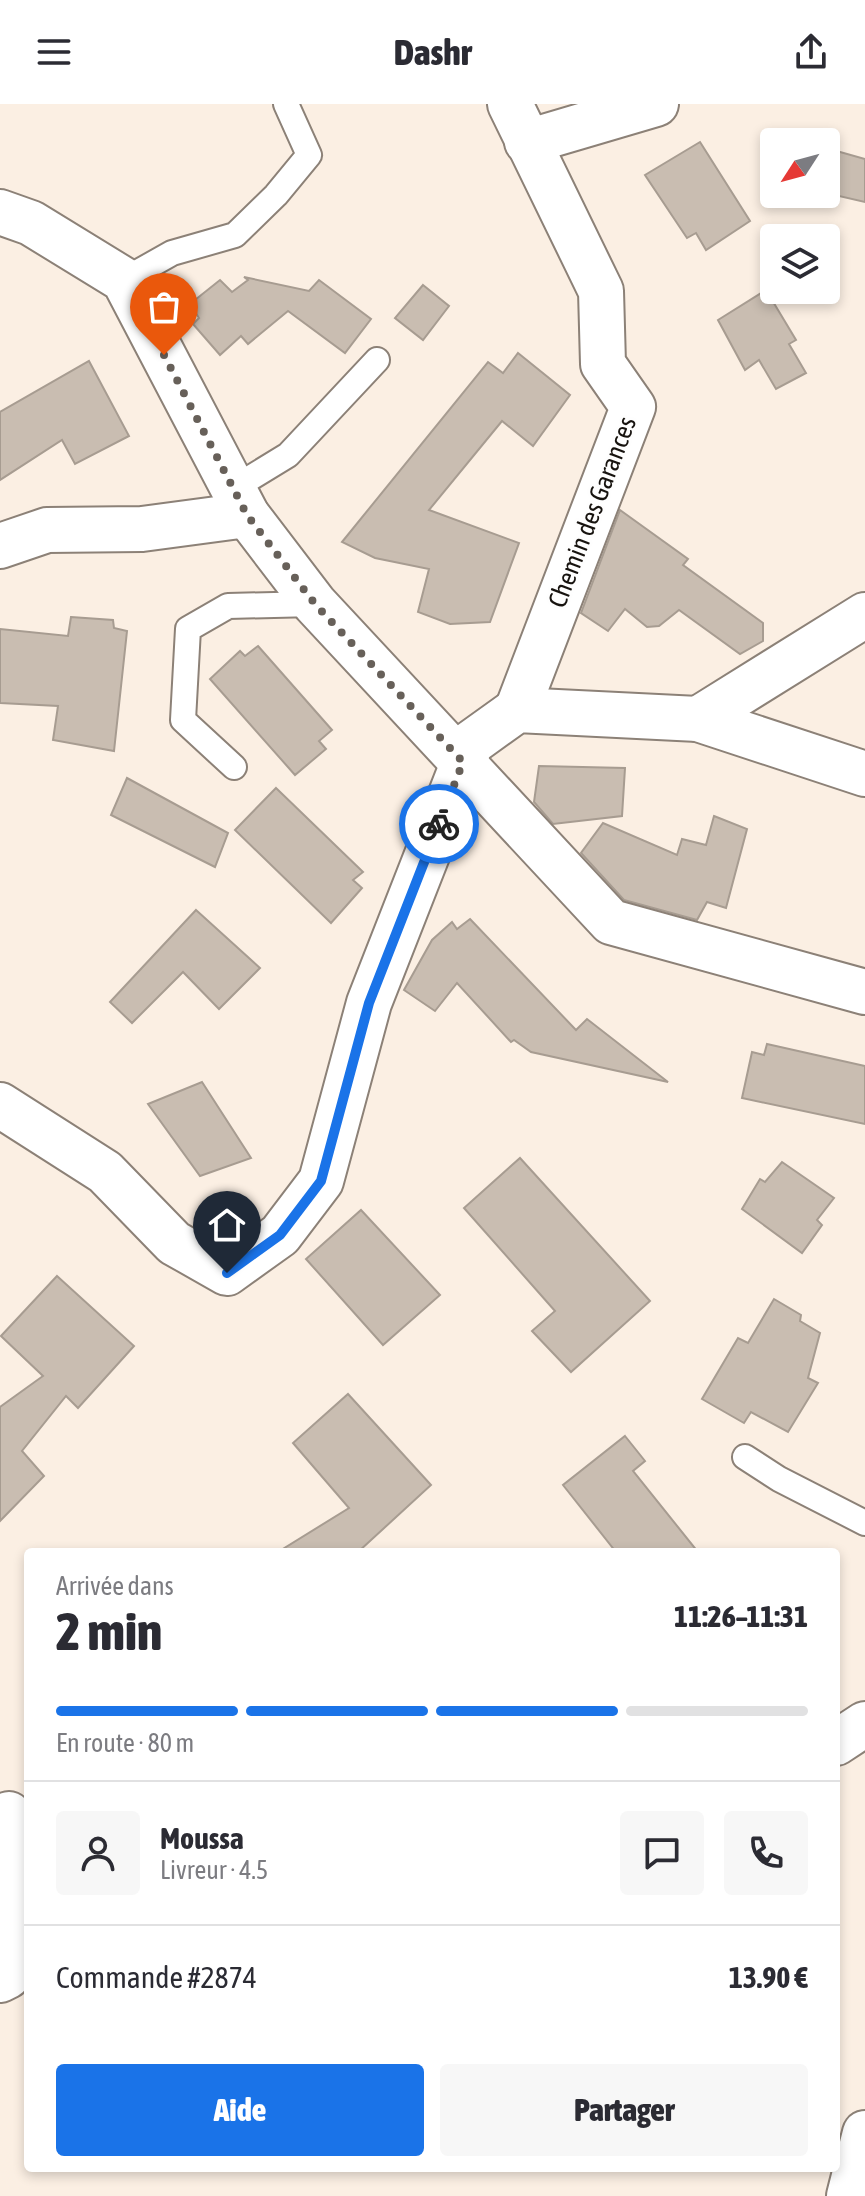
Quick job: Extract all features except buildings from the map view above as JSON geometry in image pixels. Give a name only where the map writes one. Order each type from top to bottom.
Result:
[{"type":"street","name":"Chemin des Garances","points":[[517,710],[633,407],[603,364],[601,291],[518,123],[656,104]]},
{"type":"street","points":[[0,212],[31,223],[124,280],[241,501],[315,604],[611,922],[865,992]]},
{"type":"street","points":[[0,546],[47,530],[142,529],[241,501]]},
{"type":"street","points":[[698,719],[865,615]]},
{"type":"street","points":[[0,1105],[105,1172],[174,1243],[227,1273],[280,1235],[321,1181],[369,1003],[471,743],[517,710],[698,719],[865,774]]},
{"type":"street","points":[[840,1740],[865,1724]]},
{"type":"street","points":[[0,1980],[8,1976],[12,1815]]},
{"type":"street","points":[[849,2196],[865,2133]]},
{"type":"lane","points":[[124,280],[172,253],[235,235],[276,195],[309,155],[286,104]]},
{"type":"lane","points":[[241,501],[377,360]]},
{"type":"lane","points":[[234,767],[183,720],[188,629],[228,606],[315,604]]},
{"type":"lane","points":[[745,1457],[779,1479],[865,1523]]},
{"type":"way so far","points":[[164,355],[247,515],[315,604],[463,762],[439,824]]},
{"type":"route","points":[[227,1273],[280,1235],[321,1181],[369,1003],[439,824]]}]
